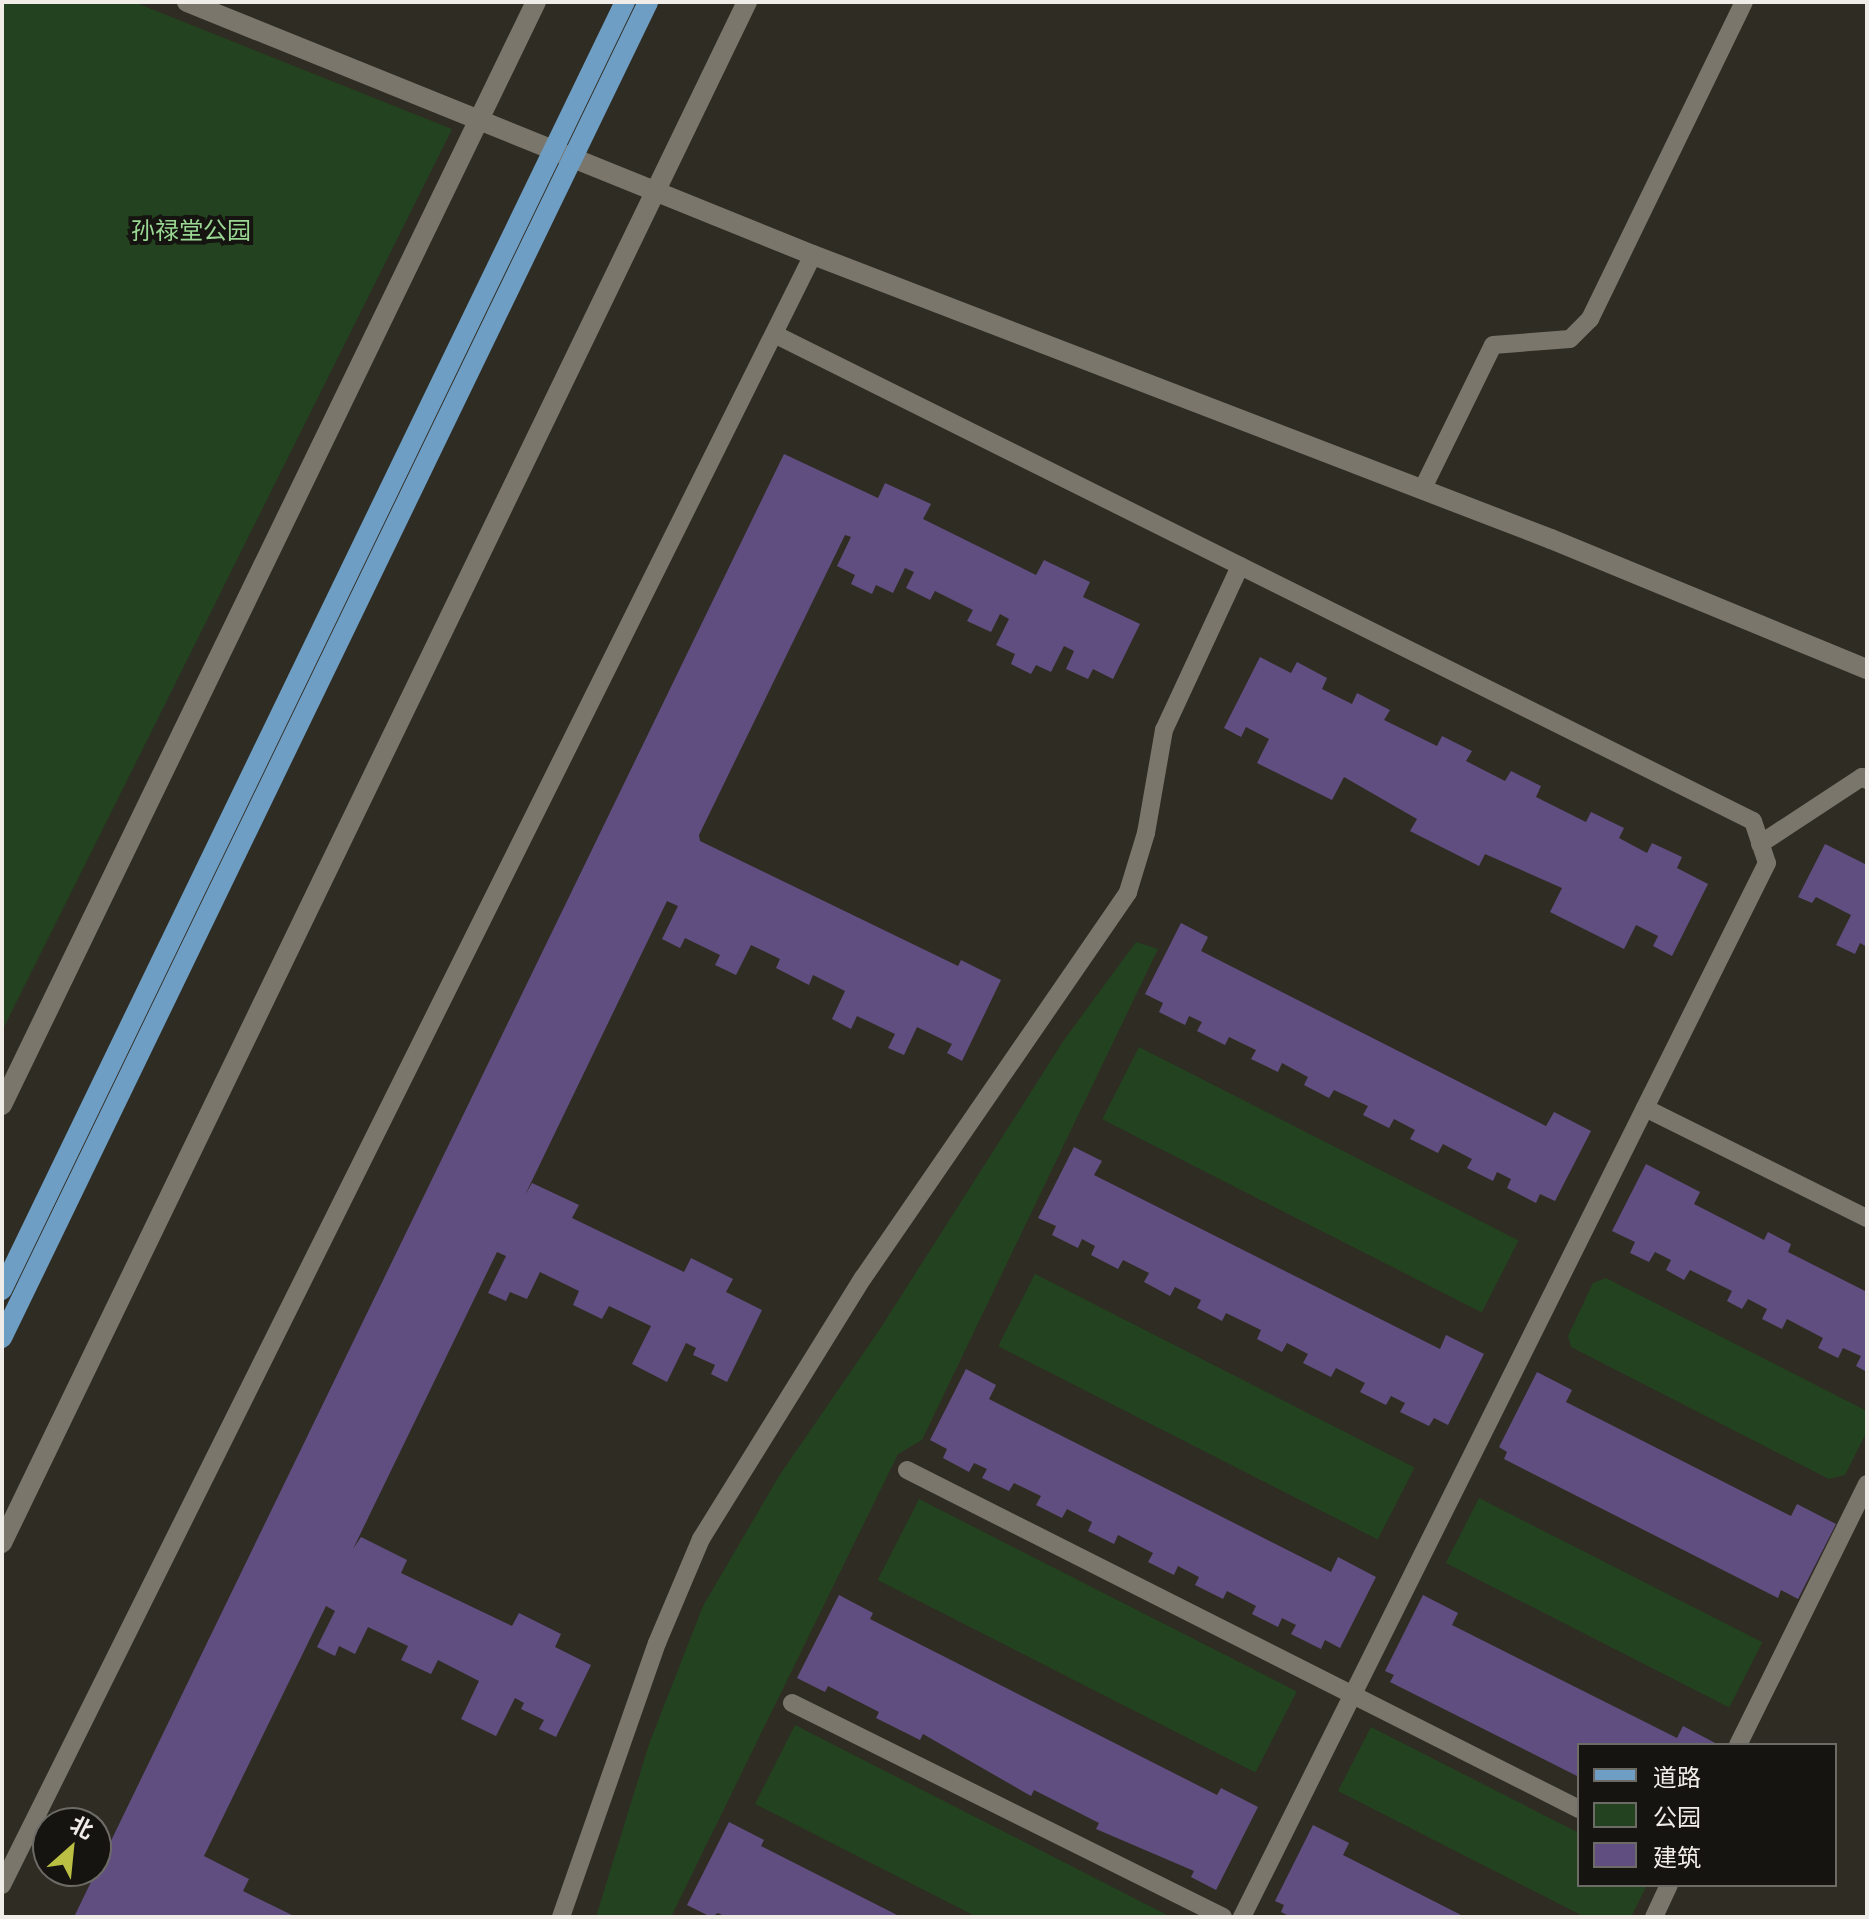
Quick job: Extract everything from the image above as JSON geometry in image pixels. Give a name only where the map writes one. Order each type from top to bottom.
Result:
[{"type":"main road","points":[[2,1338],[564,152],[625,2]]},
{"type":"main road","points":[[2,1290],[564,152],[648,2]]},
{"type":"street","points":[[187,2],[813,255],[1422,490],[1867,669]]},
{"type":"street","points":[[2,1105],[536,2]]},
{"type":"street","points":[[2,1543],[747,2]]},
{"type":"lane","points":[[1422,490],[1493,345],[1570,339],[1590,319],[1744,2]]},
{"type":"lane","points":[[2,1885],[813,255]]},
{"type":"lane","points":[[774,334],[1753,821],[1767,863],[1242,1917]]},
{"type":"lane","points":[[561,1917],[657,1643],[701,1539],[863,1278],[1128,892],[1146,833],[1164,730],[1240,566]]},
{"type":"lane","points":[[1760,844],[1862,777],[1867,780]]},
{"type":"lane","points":[[1645,1108],[1867,1218]]},
{"type":"lane","points":[[907,1470],[1577,1808]]},
{"type":"lane","points":[[1739,1743],[1867,1484]]},
{"type":"lane","points":[[792,1703],[1223,1917]]},
{"type":"lane","points":[[1654,1917],[1668,1887]]},
{"type":"green space","name":"孙禄堂公园","points":[[2,2],[134,2],[452,129],[2,1031]]},
{"type":"green space","points":[[1136,942],[1158,949],[922,1440],[898,1454],[671,1917],[596,1917],[649,1744],[703,1606],[779,1476],[880,1329],[1064,1040]]},
{"type":"green space","points":[[1139,1047],[1519,1240],[1482,1313],[1102,1119]]},
{"type":"green space","points":[[1035,1274],[1415,1467],[1378,1540],[998,1346]]},
{"type":"green space","points":[[1606,1278],[1865,1410],[1867,1431],[1845,1475],[1829,1479],[1571,1347],[1568,1336],[1593,1283]]},
{"type":"green space","points":[[1479,1498],[1762,1642],[1729,1707],[1446,1563]]},
{"type":"green space","points":[[919,1499],[1297,1691],[1255,1773],[878,1580]]},
{"type":"green space","points":[[795,1725],[1171,1917],[977,1917],[755,1804]]},
{"type":"green space","points":[[1371,1727],[1577,1832],[1577,1887],[1646,1887],[1631,1917],[1585,1917],[1338,1791]]},
{"type":"building","points":[[784,454],[878,498],[885,483],[931,504],[923,519],[1036,575],[1044,560],[1090,582],[1083,597],[1140,624],[1113,679],[1093,669],[1088,679],[1066,669],[1074,651],[1064,646],[1051,672],[1036,665],[1031,674],[1011,664],[1015,654],[996,645],[1009,619],[1000,614],[991,632],[967,621],[973,610],[935,591],[930,600],[906,588],[914,572],[905,568],[893,593],[876,585],[872,594],[851,584],[855,575],[837,566],[851,537],[845,535],[699,835],[700,841],[958,966],[961,960],[1001,980],[962,1061],[947,1053],[952,1044],[917,1027],[904,1055],[888,1048],[895,1034],[857,1016],[851,1029],[832,1019],[845,991],[813,975],[809,985],[776,968],[780,959],[751,945],[736,975],[715,965],[720,955],[685,938],[680,948],[662,939],[678,906],[667,901],[525,1195],[532,1183],[579,1205],[572,1218],[684,1272],[691,1258],[733,1279],[726,1292],[762,1310],[727,1382],[711,1374],[715,1365],[693,1355],[696,1348],[686,1343],[667,1382],[632,1364],[651,1326],[609,1306],[602,1319],[573,1305],[579,1291],[540,1272],[527,1299],[510,1292],[506,1301],[488,1293],[506,1256],[497,1252],[353,1549],[361,1537],[407,1560],[401,1573],[512,1626],[519,1613],[561,1634],[555,1647],[591,1665],[556,1737],[539,1729],[544,1720],[521,1709],[524,1703],[515,1698],[496,1736],[461,1719],[479,1681],[438,1660],[431,1674],[401,1660],[408,1646],[368,1627],[355,1654],[339,1646],[335,1656],[317,1647],[335,1611],[326,1606],[204,1856],[249,1879],[243,1891],[296,1917],[74,1917],[89,1887],[112,1887],[112,1839]]},
{"type":"building","points":[[1260,657],[1291,673],[1297,662],[1327,678],[1322,689],[1352,704],[1357,693],[1390,710],[1384,720],[1437,746],[1442,736],[1472,751],[1466,761],[1505,781],[1511,771],[1541,786],[1536,797],[1586,822],[1591,812],[1624,828],[1619,838],[1647,853],[1652,843],[1682,857],[1677,868],[1708,884],[1672,956],[1653,946],[1658,936],[1636,925],[1624,949],[1550,912],[1562,888],[1485,854],[1479,866],[1410,831],[1417,819],[1344,777],[1332,800],[1257,763],[1269,739],[1246,727],[1241,737],[1224,728]]},
{"type":"building","points":[[1825,844],[1867,865],[1867,947],[1860,943],[1855,954],[1836,945],[1851,915],[1816,897],[1812,903],[1798,897]]},
{"type":"building","points":[[1181,923],[1208,937],[1201,951],[1546,1126],[1554,1112],[1591,1131],[1555,1201],[1540,1194],[1536,1203],[1507,1188],[1511,1179],[1497,1172],[1493,1181],[1467,1168],[1472,1159],[1443,1144],[1438,1153],[1410,1139],[1415,1130],[1394,1119],[1389,1128],[1363,1115],[1368,1106],[1334,1090],[1329,1098],[1304,1085],[1308,1077],[1282,1063],[1278,1072],[1251,1059],[1256,1050],[1229,1037],[1225,1045],[1197,1031],[1202,1022],[1189,1016],[1185,1025],[1159,1012],[1163,1003],[1145,994]]},
{"type":"building","points":[[1074,1147],[1102,1161],[1094,1175],[1440,1349],[1446,1335],[1484,1354],[1448,1425],[1434,1418],[1429,1426],[1400,1412],[1405,1403],[1391,1396],[1386,1405],[1360,1392],[1365,1383],[1336,1368],[1331,1377],[1303,1363],[1308,1354],[1287,1343],[1282,1352],[1257,1339],[1261,1330],[1226,1313],[1222,1321],[1197,1308],[1201,1300],[1175,1287],[1170,1296],[1144,1282],[1149,1273],[1123,1260],[1118,1269],[1091,1255],[1095,1246],[1082,1239],[1078,1248],[1052,1235],[1056,1226],[1038,1218]]},
{"type":"building","points":[[1646,1164],[1700,1192],[1694,1204],[1764,1240],[1768,1232],[1791,1244],[1788,1252],[1867,1292],[1867,1372],[1856,1366],[1861,1356],[1843,1348],[1838,1358],[1818,1348],[1823,1338],[1787,1319],[1782,1329],[1762,1319],[1767,1309],[1748,1299],[1742,1309],[1727,1301],[1732,1291],[1690,1270],[1684,1280],[1666,1270],[1671,1260],[1655,1252],[1649,1262],[1630,1253],[1635,1242],[1612,1231]]},
{"type":"building","points":[[966,1369],[996,1385],[989,1399],[1331,1572],[1338,1557],[1376,1577],[1340,1648],[1325,1640],[1321,1649],[1291,1634],[1296,1625],[1282,1618],[1278,1627],[1252,1614],[1256,1606],[1227,1591],[1223,1599],[1195,1585],[1199,1577],[1178,1566],[1174,1575],[1148,1562],[1153,1553],[1118,1535],[1114,1544],[1088,1531],[1092,1522],[1067,1509],[1062,1518],[1036,1505],[1041,1496],[1014,1483],[1009,1491],[982,1478],[987,1469],[974,1463],[969,1472],[943,1458],[947,1449],[930,1440]]},
{"type":"building","points":[[1537,1372],[1572,1390],[1566,1402],[1791,1516],[1797,1504],[1836,1524],[1798,1599],[1781,1590],[1778,1598],[1504,1459],[1507,1452],[1499,1447]]},
{"type":"building","points":[[839,1595],[873,1613],[870,1619],[1217,1795],[1221,1788],[1258,1807],[1216,1890],[1191,1877],[1194,1871],[1096,1829],[1099,1823],[1034,1790],[1031,1796],[923,1734],[920,1740],[876,1718],[879,1712],[828,1686],[825,1692],[797,1678]]},
{"type":"building","points":[[1423,1595],[1458,1613],[1452,1625],[1677,1738],[1683,1726],[1715,1743],[1577,1743],[1577,1776],[1390,1682],[1394,1675],[1385,1671]]},
{"type":"building","points":[[729,1822],[764,1840],[761,1846],[901,1917],[726,1917],[718,1913],[711,1917],[687,1905]]},
{"type":"building","points":[[1313,1825],[1349,1843],[1343,1855],[1465,1917],[1291,1917],[1281,1912],[1284,1905],[1275,1901]]}]
